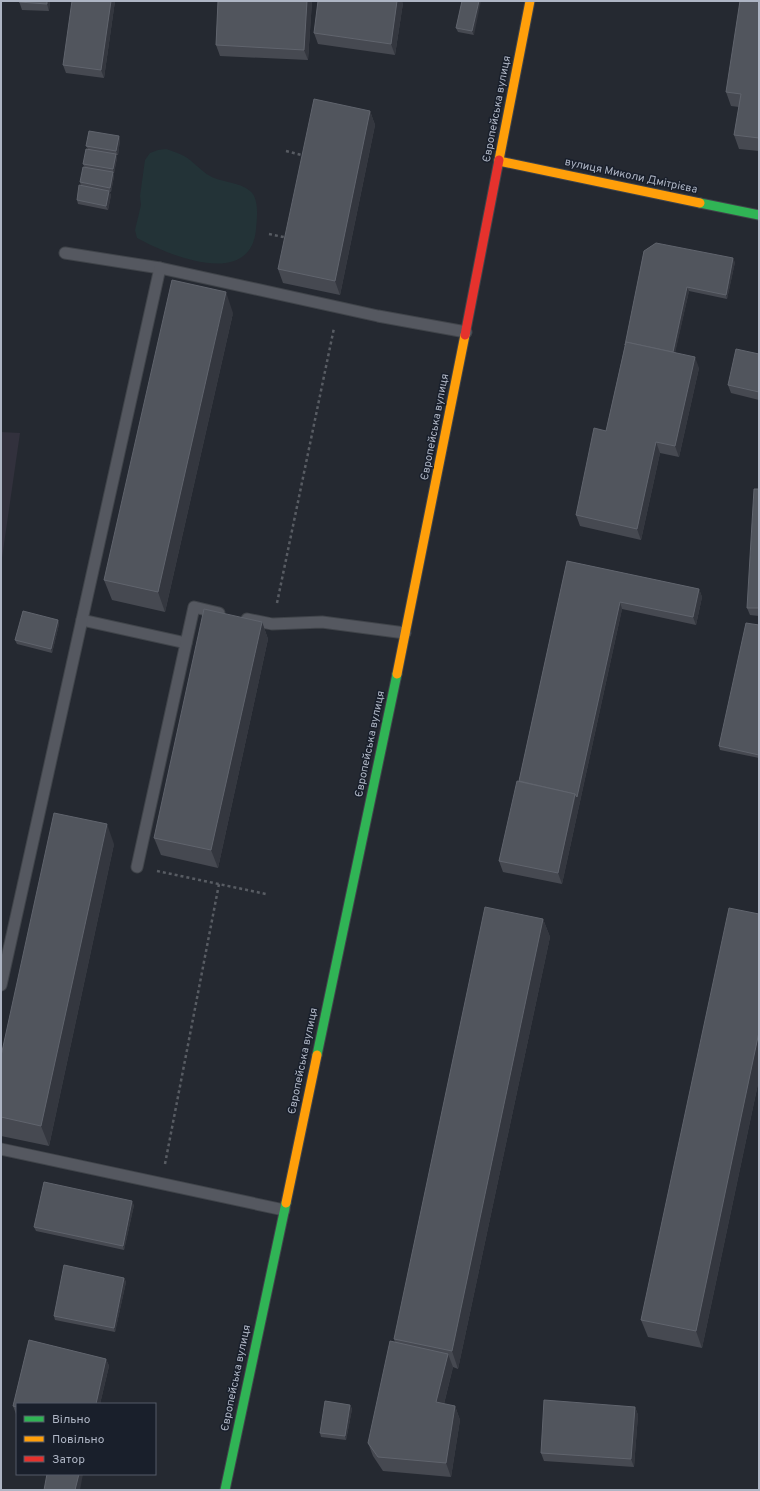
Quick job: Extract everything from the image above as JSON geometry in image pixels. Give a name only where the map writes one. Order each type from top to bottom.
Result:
[{"type":"main road","name":"Європейська вулиця","points":[[225,1490],[406,633],[530,1]]},
{"type":"main road","name":"вулиця Миколи Дмітрієва","points":[[499,161],[759,215]]},
{"type":"lane","points":[[65,253],[160,268],[338,307],[466,332]]},
{"type":"lane","points":[[1,985],[160,268]]},
{"type":"lane","points":[[137,867],[194,607],[272,624],[322,622],[406,633]]},
{"type":"lane","points":[[82,620],[186,643]]},
{"type":"lane","points":[[1,1149],[284,1210]]},
{"type":"path","points":[[286,151],[310,157]]},
{"type":"path","points":[[269,234],[292,239]]},
{"type":"path","points":[[272,624],[338,307]]},
{"type":"path","points":[[137,867],[266,894]]},
{"type":"path","points":[[161,1184],[219,884]]},
{"type":"shaded area","points":[[166,149],[184,156],[210,176],[248,189],[252,193],[257,205],[256,229],[251,248],[240,259],[224,263],[206,263],[187,259],[137,238],[135,230],[141,205],[140,196],[145,160],[150,153]]},
{"type":"shaded area","points":[[1,432],[20,433],[1,565]]},
{"type":"building","points":[[47,1],[47,4],[19,2]]},
{"type":"building","points":[[72,1],[111,1],[101,70],[63,65]]},
{"type":"building","points":[[218,1],[307,1],[304,50],[216,45]]},
{"type":"building","points":[[318,1],[397,1],[391,44],[314,33]]},
{"type":"building","points":[[462,1],[479,1],[472,31],[456,28]]},
{"type":"building","points":[[740,1],[759,1],[759,138],[734,135],[741,94],[726,92]]},
{"type":"building","points":[[314,99],[370,111],[335,281],[278,269]]},
{"type":"building","points":[[89,131],[119,136],[116,151],[86,146]]},
{"type":"building","points":[[86,149],[116,154],[113,169],[83,164]]},
{"type":"building","points":[[83,167],[113,172],[110,188],[80,182]]},
{"type":"building","points":[[79,185],[109,191],[106,206],[77,200]]},
{"type":"building","points":[[656,243],[733,258],[726,295],[687,287],[673,352],[626,342],[625,345],[644,251]]},
{"type":"building","points":[[172,280],[226,292],[158,592],[104,580]]},
{"type":"building","points":[[626,342],[695,357],[675,446],[656,442],[637,529],[576,515],[594,428],[606,431]]},
{"type":"building","points":[[736,349],[759,354],[759,392],[728,385]]},
{"type":"building","points":[[754,489],[759,489],[759,608],[747,608]]},
{"type":"building","points":[[567,561],[699,589],[693,617],[620,602],[577,797],[575,794],[519,781]]},
{"type":"building","points":[[204,609],[262,622],[211,850],[154,838]]},
{"type":"building","points":[[23,611],[58,620],[51,649],[15,640]]},
{"type":"building","points":[[746,623],[759,625],[759,755],[719,746]]},
{"type":"building","points":[[517,781],[575,794],[558,873],[499,861]]},
{"type":"building","points":[[54,813],[107,824],[41,1126],[1,1117],[1,1056]]},
{"type":"building","points":[[485,907],[543,919],[452,1351],[394,1339]]},
{"type":"building","points":[[729,908],[759,914],[759,1032],[696,1331],[641,1320]]},
{"type":"building","points":[[44,1182],[132,1201],[123,1246],[34,1227]]},
{"type":"building","points":[[64,1265],[124,1278],[114,1328],[54,1316]]},
{"type":"building","points":[[29,1340],[106,1359],[96,1403],[16,1403],[16,1407],[13,1406]]},
{"type":"building","points":[[390,1341],[448,1354],[436,1402],[455,1406],[446,1463],[378,1457],[368,1443]]},
{"type":"building","points":[[544,1400],[635,1407],[631,1459],[541,1453]]},
{"type":"building","points":[[325,1401],[350,1405],[345,1436],[320,1433]]},
{"type":"building","points":[[47,1475],[79,1475],[75,1490],[44,1490]]},
{"type":"traffic: fast","points":[[700,203],[759,215]]},
{"type":"traffic: fast","points":[[317,1055],[397,674]]},
{"type":"traffic: fast","points":[[225,1490],[286,1203]]},
{"type":"traffic: slow","points":[[499,160],[530,1]]},
{"type":"traffic: slow","points":[[499,161],[700,203]]},
{"type":"traffic: slow","points":[[397,674],[465,335]]},
{"type":"traffic: slow","points":[[286,1203],[317,1055]]},
{"type":"traffic: jam","points":[[465,335],[499,160]]}]
